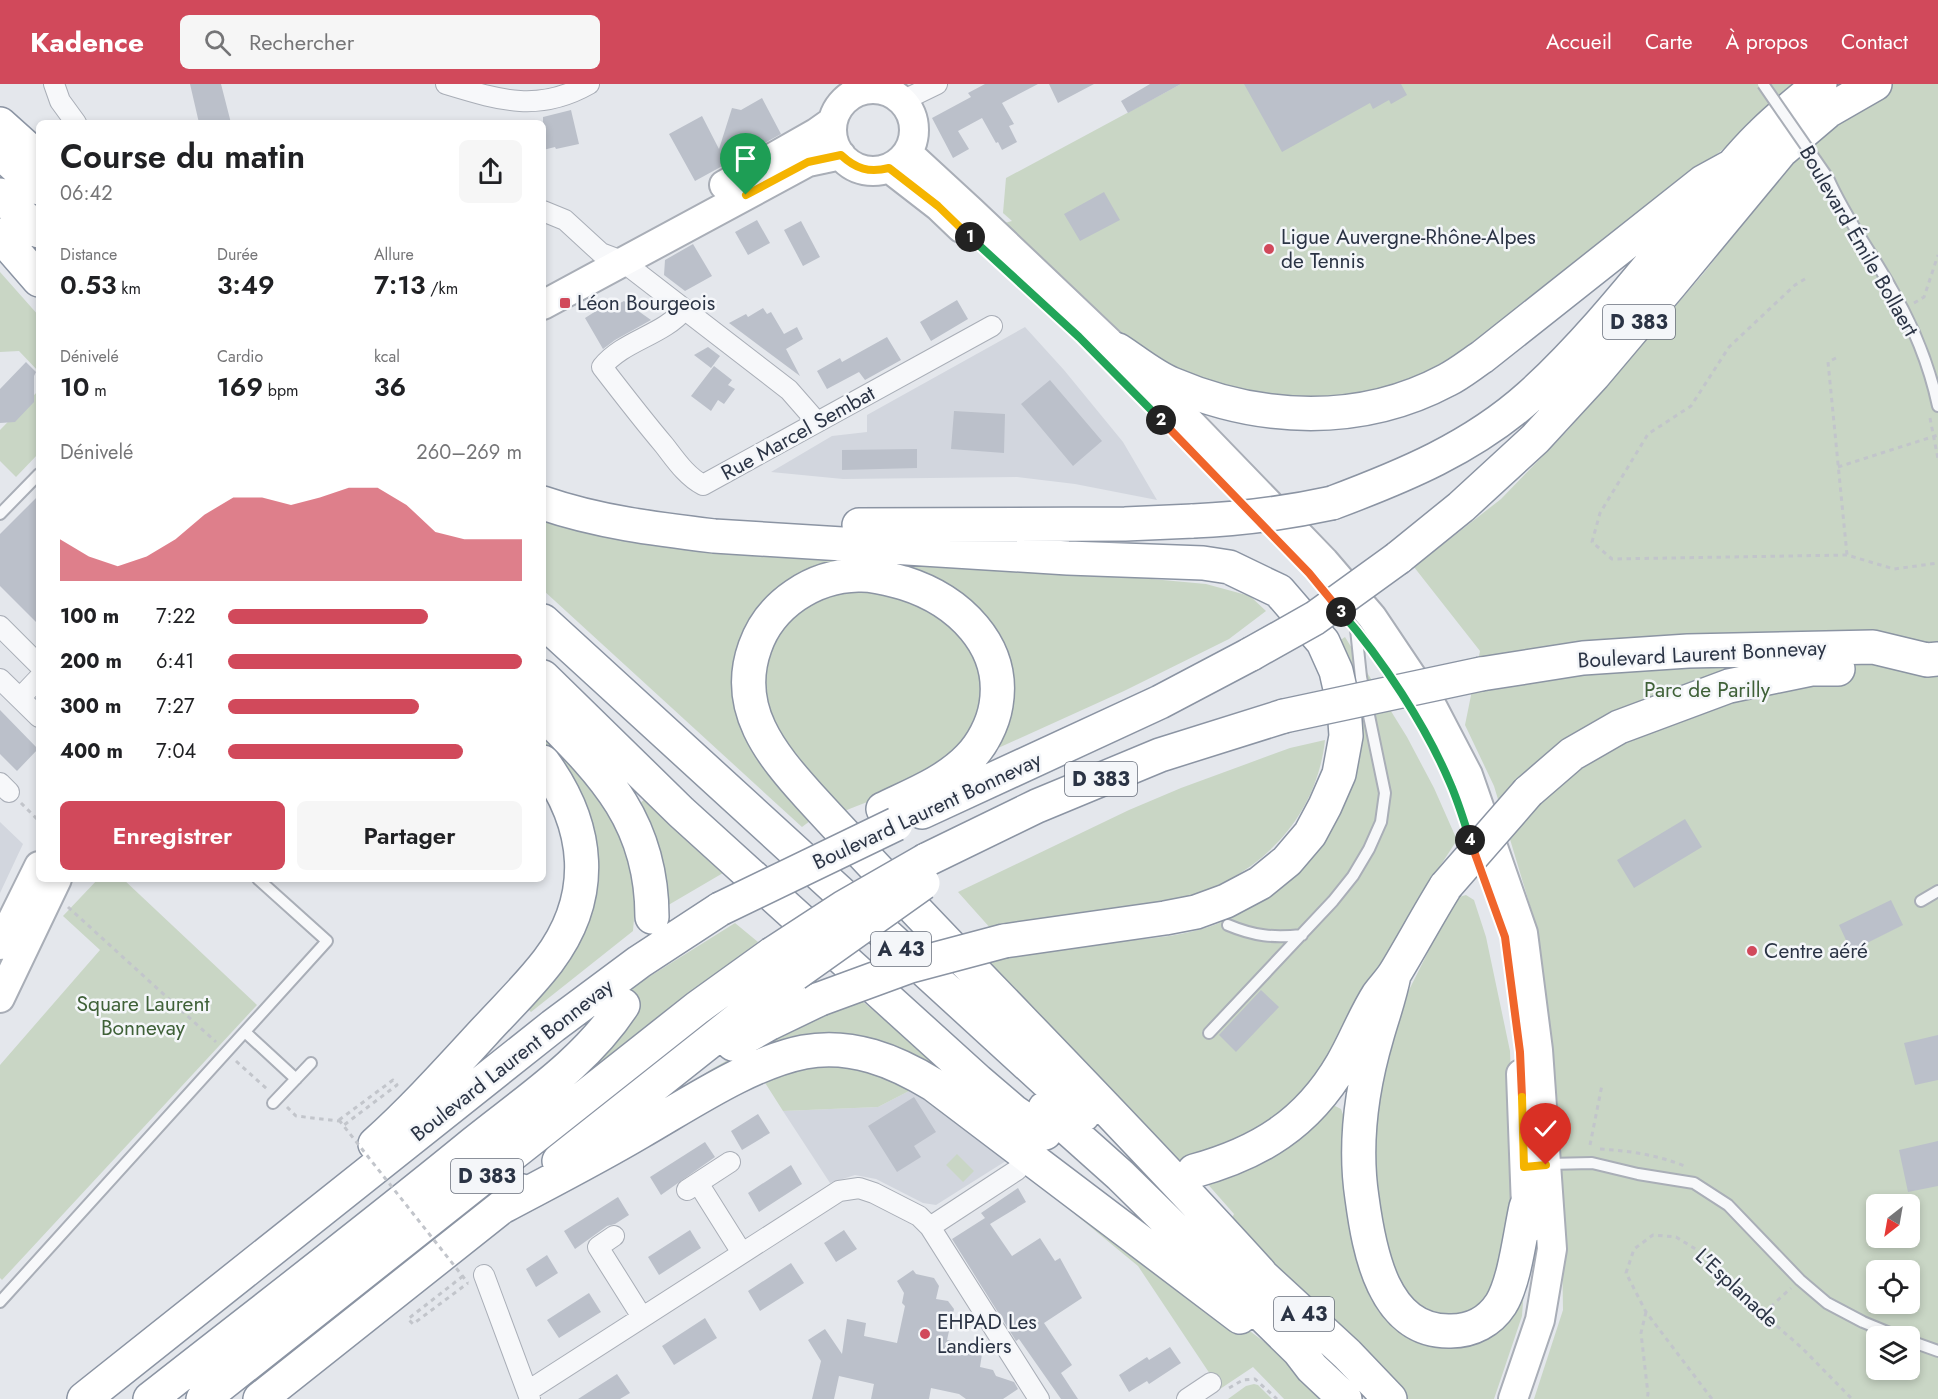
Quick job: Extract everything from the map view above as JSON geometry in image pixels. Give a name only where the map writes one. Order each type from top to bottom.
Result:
[{"type":"highway","points":[[546,492],[659,516],[718,522],[795,525],[1125,524],[1238,519],[1332,503],[1443,457],[1490,428],[1530,396],[1634,285],[1760,135],[1820,84]]},
{"type":"highway","name":"Boulevard Laurent Bonnevay","points":[[84,1399],[553,1026],[718,906],[889,817],[1160,702],[1315,618],[1398,558],[1461,507],[1534,439],[1594,375],[1780,151],[1828,111],[1875,84]]},
{"type":"highway","points":[[0,107],[36,139]]},
{"type":"highway","points":[[0,124],[36,156]]},
{"type":"highway","points":[[0,152],[36,185]]},
{"type":"highway","points":[[1118,350],[1171,384],[1219,400],[1261,410],[1305,415],[1346,412],[1388,404],[1449,379],[1482,357],[1703,182],[1734,165]]},
{"type":"highway","points":[[0,195],[36,228]]},
{"type":"highway","points":[[0,235],[36,277]]},
{"type":"highway","points":[[504,1206],[687,1071],[770,1023],[820,999],[910,966],[1004,942],[1196,912],[1226,901],[1260,883],[1287,861],[1310,834],[1339,774],[1346,736],[1344,706],[1336,671],[1323,642],[1279,591],[1229,567],[1203,563],[1056,557],[714,536],[599,518],[546,504]]},
{"type":"highway","points":[[889,817],[969,759],[989,727],[995,710],[998,693],[995,664],[986,643],[974,627],[949,604],[929,593],[877,576],[859,574],[837,577],[818,582],[802,590],[777,610],[765,626],[752,655],[749,681],[754,720],[764,740],[781,765],[1054,1056],[1203,1209],[1261,1274]]},
{"type":"highway","name":"A 43","points":[[546,624],[1126,1154],[1261,1274],[1347,1354],[1390,1399]]},
{"type":"highway","name":"Boulevard Laurent Bonnevay","points":[[203,1399],[698,1008],[783,964],[844,907],[932,866],[1037,806],[1160,755],[1284,717],[1481,674],[1583,658],[1688,651],[1873,647],[1933,659]]},
{"type":"highway","name":"A 43","points":[[546,652],[1120,1175],[1345,1399]]},
{"type":"highway","points":[[1194,1171],[1220,1164],[1273,1139],[1297,1120],[1318,1097],[1341,1066],[1378,995],[1394,975],[1446,886],[1528,792],[1572,754],[1619,727],[1729,686],[1811,669],[1873,668],[1933,659]]},
{"type":"highway","points":[[546,680],[681,812],[978,1082],[1013,1111],[1045,1133]]},
{"type":"highway","points":[[551,721],[614,790],[628,814],[640,839],[648,865],[652,917]]},
{"type":"highway","points":[[249,1267],[473,1044],[549,960],[566,933],[580,893],[583,866],[581,843],[573,816],[546,767]]},
{"type":"highway","points":[[260,1399],[504,1206],[608,1120],[783,964]]},
{"type":"highway","points":[[1394,975],[1364,1092],[1359,1148],[1361,1195],[1366,1225],[1373,1257],[1388,1294],[1406,1315],[1439,1332],[1460,1331],[1485,1321],[1494,1314],[1508,1291],[1526,1207]]},
{"type":"highway","points":[[150,1399],[553,1079],[586,1050],[623,1005]]},
{"type":"highway","points":[[504,1206],[606,1152],[706,1094],[774,1061],[805,1052],[850,1051],[873,1055],[902,1066],[934,1085],[1295,1359],[1312,1368]]},
{"type":"main road","points":[[546,303],[612,257],[816,133],[842,101],[861,92],[887,92],[910,113],[914,126],[913,140],[898,161],[876,171],[863,170],[850,164],[841,155],[832,133],[842,101]]},
{"type":"main road","points":[[546,284],[612,257],[808,162],[841,155]]},
{"type":"main road","points":[[898,161],[1118,350],[1152,383],[1338,577],[1372,616],[1438,717],[1468,775],[1523,933],[1538,1050],[1535,1166],[1526,1207],[1543,1303]]},
{"type":"main road","points":[[898,161],[938,206],[1079,337],[1309,573],[1356,629],[1417,718],[1450,783],[1505,937],[1535,1166],[1552,1249],[1535,1338],[1513,1399]]},
{"type":"main road","points":[[0,945],[36,872]]},
{"type":"main road","points":[[0,998],[59,890]]},
{"type":"street","points":[[54,84],[60,101],[74,120]]},
{"type":"street","points":[[447,84],[496,98],[530,102],[562,97],[589,84]]},
{"type":"street","points":[[887,92],[937,84]]},
{"type":"street","points":[[546,212],[565,220],[685,309],[789,390],[817,422]]},
{"type":"street","name":"Rue Marcel Sembat","points":[[685,309],[674,322],[611,357],[602,367],[627,401],[693,479],[703,485],[992,326]]},
{"type":"street","points":[[0,626],[36,662]]},
{"type":"street","points":[[0,679],[36,714]]},
{"type":"street","points":[[20,698],[36,681]]},
{"type":"street","points":[[730,1162],[693,1187],[742,1253]]},
{"type":"street","points":[[930,1227],[1017,1170]]},
{"type":"street","points":[[476,1279],[529,1395],[642,1317],[840,1191],[859,1188],[874,1193],[919,1216],[930,1227],[1039,1399]]},
{"type":"street","points":[[614,1236],[598,1247],[642,1317]]},
{"type":"street","points":[[1187,1399],[1211,1383]]},
{"type":"lane","name":"Boulevard Émile Bollaert","points":[[1763,84],[1828,178],[1845,214],[1903,309],[1923,354],[1938,406]]},
{"type":"lane","points":[[0,514],[36,477]]},
{"type":"lane","points":[[1209,1033],[1333,901],[1353,876],[1381,822],[1385,793],[1361,677],[1356,629]]},
{"type":"lane","points":[[0,1302],[327,942],[261,882]]},
{"type":"lane","points":[[1921,901],[1938,891]]},
{"type":"lane","points":[[1228,925],[1247,933],[1276,937],[1302,935]]},
{"type":"lane","points":[[245,1032],[296,1079]]},
{"type":"lane","points":[[276,1102],[311,1063]]},
{"type":"lane","points":[[1535,1166],[1592,1163],[1638,1174],[1694,1183],[1728,1205],[1800,1280],[1827,1303],[1873,1326]]},
{"type":"lane","points":[[1920,1345],[1938,1351]]},
{"type":"path","points":[[1903,309],[1923,297],[1938,261],[1938,255]]},
{"type":"path","points":[[1805,279],[1795,285],[1729,347],[1691,406],[1648,434],[1600,513],[1592,542],[1612,559],[1847,555],[1894,569],[1938,563]]},
{"type":"path","points":[[1836,358],[1828,362],[1847,555]]},
{"type":"path","points":[[1929,414],[1936,436],[1938,459]]},
{"type":"path","points":[[1838,467],[1936,436]]},
{"type":"path","points":[[4,787],[36,818]]},
{"type":"path","points":[[59,890],[270,1092]]},
{"type":"path","points":[[339,1120],[393,1080],[397,1085],[344,1125]]},
{"type":"path","points":[[1590,1145],[1602,1084]]},
{"type":"path","points":[[276,1102],[296,1116],[339,1120],[463,1276],[476,1279]]},
{"type":"path","name":"L'Esplanade","points":[[1712,1399],[1646,1312],[1626,1273],[1634,1249],[1653,1235],[1676,1237],[1702,1253],[1743,1296],[1803,1349],[1852,1399]]},
{"type":"path","points":[[463,1276],[408,1319],[413,1324],[476,1279]]},
{"type":"path","points":[[1764,1313],[1800,1280]]},
{"type":"path","points":[[1646,1312],[1641,1334],[1647,1399]]},
{"type":"path","points":[[1211,1383],[1220,1395],[1243,1380],[1255,1379],[1277,1399]]},
{"type":"shaded area","points":[[1025,327],[1123,442],[1157,500],[1075,484],[1017,477],[843,479],[771,472],[832,436],[867,432],[867,415]]},
{"type":"shaded area","points":[[0,822],[23,844],[0,893]]},
{"type":"shaded area","points":[[911,1090],[982,1143],[1009,1159],[936,1205],[923,1203],[876,1179],[855,1175],[830,1183],[783,1111],[878,1107]]},
{"type":"green space","name":"Parc de Parilly","points":[[1181,84],[1938,84],[1938,1399],[1534,1399],[1563,1310],[1560,1123],[1537,929],[1494,786],[1465,725],[1480,651],[1414,567],[1501,499],[1567,431],[1703,274],[1793,161],[1746,131],[1474,346],[1437,370],[1361,398],[1262,404],[1159,371],[1001,224],[1012,221],[1003,213],[1006,178]]},
{"type":"green space","points":[[0,272],[36,313],[36,369],[19,351],[0,352]]},
{"type":"green space","points":[[36,393],[36,456],[16,477],[0,461],[0,430]]},
{"type":"green space","points":[[546,511],[933,559],[1206,584],[1250,596],[1266,611],[1229,639],[1124,691],[985,754],[1007,711],[931,579],[775,591],[755,612],[745,629],[735,660],[733,691],[739,722],[751,749],[766,771],[810,821],[802,827],[546,593]]},
{"type":"green space","points":[[843,589],[893,593],[923,605],[942,618],[958,632],[970,648],[978,668],[981,703],[976,723],[964,740],[935,768],[905,785],[842,812],[786,754],[762,706],[763,660],[771,638],[801,605]]},
{"type":"green space","points":[[1345,637],[1407,737],[1434,788],[1457,840],[1409,914],[1391,950],[1321,1068],[1300,1095],[1281,1115],[1252,1135],[1189,1160],[1180,1161],[987,964],[1065,946],[1171,936],[1190,932],[1224,921],[1264,896],[1322,841],[1339,641]]},
{"type":"green space","points":[[546,739],[588,783],[600,799],[619,834],[626,853],[633,891],[633,931],[531,1012],[524,1005],[581,919],[546,764]]},
{"type":"green space","points":[[1325,740],[1319,770],[1309,797],[1295,821],[1277,843],[1256,862],[1232,878],[1205,891],[1177,900],[992,930],[958,892],[1129,810],[1181,788],[1290,748]]},
{"type":"green space","points":[[647,797],[723,873],[665,907],[638,805]]},
{"type":"green space","name":"Square Laurent Bonnevay","points":[[95,882],[126,882],[257,1005],[2,1280],[0,1278],[0,1065],[100,950],[63,916]]},
{"type":"green space","points":[[1466,895],[1474,900],[1486,937],[1510,1051],[1514,1162],[1510,1216],[1498,1288],[1471,1313],[1453,1317],[1433,1316],[1403,1294],[1391,1273],[1370,1164],[1380,1062],[1392,1024],[1442,924],[1459,897]]},
{"type":"green space","points":[[735,923],[758,942],[653,1023],[593,1073],[589,1068],[612,1000]]},
{"type":"green space","points":[[862,1001],[967,1089],[849,1043],[648,1114],[704,1074],[730,1059],[786,1032]]},
{"type":"green space","points":[[816,1064],[893,1072],[1034,1168],[1304,1372],[1333,1399],[1284,1399],[1253,1367],[1220,1389],[1138,1266],[1002,1154],[982,1143],[911,1090],[878,1107],[783,1111],[762,1078]]},
{"type":"green space","points":[[1333,1105],[1341,1109],[1345,1120],[1350,1210],[1437,1341],[1525,1274],[1522,1316],[1494,1399],[1404,1399],[1235,1235],[1232,1218],[1234,1214],[1205,1181]]},
{"type":"green space","points":[[957,1154],[974,1171],[963,1182],[946,1165]]},
{"type":"green space","points":[[1254,1384],[1272,1399],[1228,1399],[1246,1386]]},
{"type":"building","points":[[190,84],[221,84],[230,120],[198,120]]},
{"type":"building","points":[[985,84],[1038,84],[1002,103],[1014,124],[1009,126],[1017,142],[1002,150],[982,118],[958,131],[969,149],[953,158],[932,118],[971,97],[968,93]]},
{"type":"building","points":[[1049,84],[1094,84],[1058,103]]},
{"type":"building","points":[[1150,84],[1181,84],[1128,113],[1121,101]]},
{"type":"building","points":[[1244,84],[1401,84],[1407,95],[1391,104],[1389,100],[1373,109],[1370,103],[1282,152]]},
{"type":"building","points":[[762,98],[781,134],[695,181],[669,134],[702,116],[719,149],[732,108],[741,110]]},
{"type":"building","points":[[571,110],[579,144],[546,149],[546,120],[543,120],[543,117]]},
{"type":"building","points":[[1104,192],[1120,220],[1080,241],[1064,214]]},
{"type":"building","points":[[757,220],[770,243],[748,255],[735,232]]},
{"type":"building","points":[[801,221],[820,257],[803,266],[784,230]]},
{"type":"building","points":[[693,244],[712,276],[685,291],[664,275],[665,260]]},
{"type":"building","points":[[615,299],[618,304],[624,301],[651,320],[603,349],[585,318]]},
{"type":"building","points":[[957,300],[968,319],[931,341],[920,322]]},
{"type":"building","points":[[763,308],[767,314],[771,312],[784,334],[797,327],[803,339],[786,349],[800,376],[729,323],[746,314],[748,317]]},
{"type":"building","points":[[887,337],[901,360],[865,380],[859,372],[827,389],[817,371],[840,358],[842,362]]},
{"type":"building","points":[[708,347],[720,356],[711,368],[694,355]]},
{"type":"building","points":[[26,362],[36,372],[34,402],[15,422],[0,423],[0,389]]},
{"type":"building","points":[[714,366],[732,380],[728,385],[735,389],[724,404],[718,400],[711,411],[691,396]]},
{"type":"building","points":[[1050,380],[1102,441],[1073,466],[1021,404]]},
{"type":"building","points":[[954,411],[1005,414],[1004,453],[951,449]]},
{"type":"building","points":[[917,449],[917,468],[842,470],[842,450]]},
{"type":"building","points":[[36,498],[36,622],[0,586],[0,534]]},
{"type":"building","points":[[0,710],[36,747],[36,751],[17,771],[0,754]]},
{"type":"building","points":[[1685,819],[1702,847],[1634,888],[1617,860]]},
{"type":"building","points":[[1891,900],[1903,925],[1851,951],[1839,925]]},
{"type":"building","points":[[1261,990],[1279,1007],[1236,1052],[1219,1035]]},
{"type":"building","points":[[1938,1035],[1938,1080],[1915,1085],[1904,1043]]},
{"type":"building","points":[[914,1097],[936,1132],[914,1146],[921,1157],[897,1172],[868,1126]]},
{"type":"building","points":[[758,1114],[770,1133],[742,1150],[731,1131]]},
{"type":"building","points":[[1938,1141],[1938,1186],[1908,1192],[1899,1150]]},
{"type":"building","points":[[705,1142],[715,1157],[661,1195],[650,1177]]},
{"type":"building","points":[[791,1165],[802,1184],[759,1212],[748,1193]]},
{"type":"building","points":[[1018,1188],[1026,1202],[990,1224],[1012,1256],[1040,1238],[1055,1261],[1060,1258],[1082,1298],[1044,1323],[1072,1365],[1061,1373],[1078,1399],[1061,1399],[1019,1339],[1016,1341],[952,1239],[985,1218],[981,1213]]},
{"type":"building","points":[[618,1197],[629,1215],[607,1226],[575,1249],[564,1231]]},
{"type":"building","points":[[690,1230],[701,1248],[659,1275],[648,1257]]},
{"type":"building","points":[[844,1230],[857,1249],[836,1262],[824,1243]]},
{"type":"building","points":[[547,1255],[558,1273],[536,1287],[526,1269]]},
{"type":"building","points":[[791,1263],[804,1283],[760,1311],[748,1291]]},
{"type":"building","name":"EHPAD Les Landiers","points":[[913,1270],[916,1274],[934,1278],[939,1286],[936,1299],[948,1301],[954,1309],[947,1340],[978,1346],[982,1354],[980,1367],[993,1370],[996,1376],[1014,1382],[1018,1389],[1003,1399],[966,1399],[959,1394],[931,1388],[929,1399],[871,1399],[874,1384],[839,1376],[834,1399],[812,1399],[821,1361],[808,1340],[825,1329],[842,1354],[847,1319],[866,1323],[864,1336],[897,1343],[905,1306],[902,1303],[904,1293],[897,1281]]},
{"type":"building","points":[[589,1293],[601,1312],[559,1338],[547,1320]]},
{"type":"building","points":[[705,1318],[717,1338],[674,1365],[662,1346]]},
{"type":"building","points":[[1170,1347],[1181,1363],[1149,1384],[1147,1381],[1129,1392],[1119,1375],[1147,1357],[1149,1360]]},
{"type":"building","points":[[617,1374],[630,1393],[620,1399],[578,1399]]},
{"type":"place","name":"Ligue Auvergne-Rhône-Alpes de Tennis","points":[[1269,249]]},
{"type":"place","name":"Léon Bourgeois","points":[[565,303]]},
{"type":"place","name":"Centre aéré","points":[[1752,951]]},
{"type":"place","name":"EHPAD Les Landiers","points":[[925,1334]]},
{"type":"route","points":[[746,195],[808,162],[841,155],[850,164],[863,170],[876,171],[889,168],[938,206],[1079,337],[1309,573],[1356,629],[1417,718],[1450,783],[1505,937],[1520,1052],[1524,1167],[1546,1165]]}]
